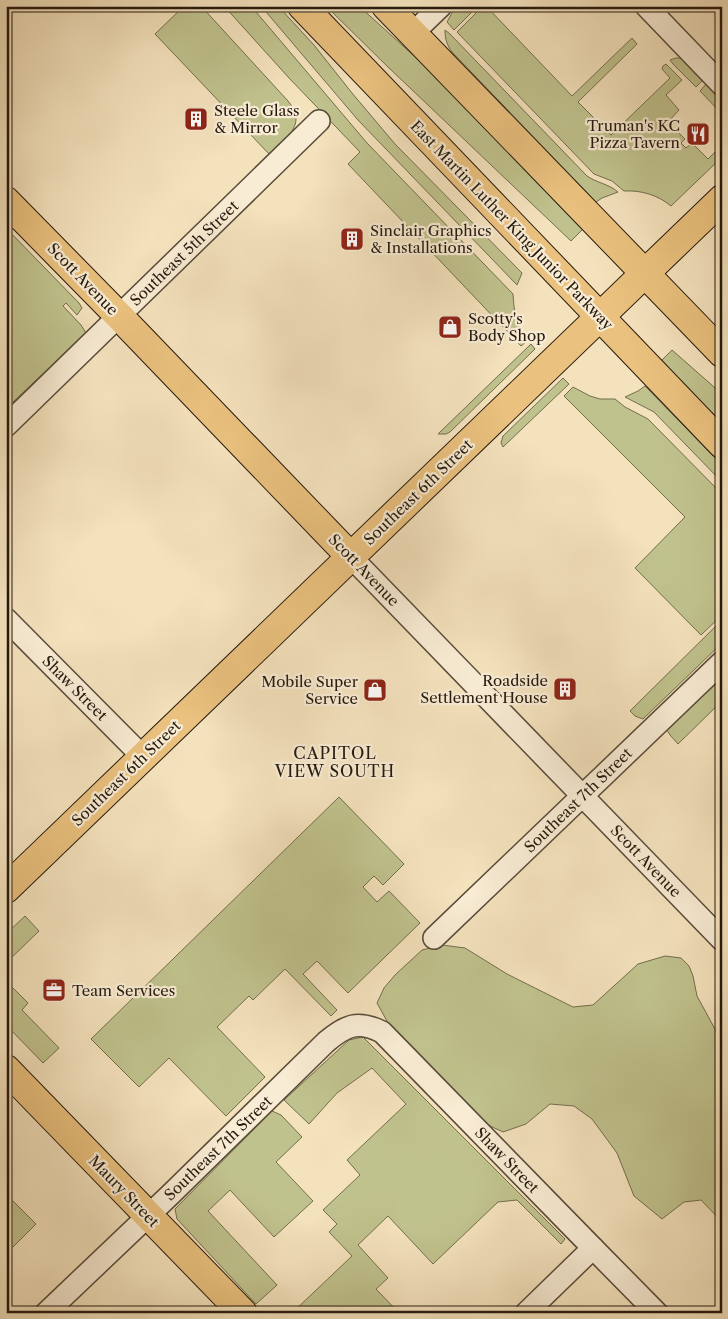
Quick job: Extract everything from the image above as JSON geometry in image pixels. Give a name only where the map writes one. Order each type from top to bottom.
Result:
[{"type":"main road","name":"East Martin Luther King Junior Parkway","points":[[302,6],[722,444]]},
{"type":"main road","points":[[386,6],[722,353]]},
{"type":"main road","name":"Southeast 6th Street","points":[[6,889],[722,199]]},
{"type":"main road","name":"Scott Avenue","points":[[6,200],[351,557]]},
{"type":"main road","name":"Maury Street","points":[[6,1068],[242,1313]]},
{"type":"street","points":[[413,34],[441,6]]},
{"type":"street","points":[[646,6],[722,85]]},
{"type":"street","name":"Southeast 5th Street","points":[[6,426],[319,122]]},
{"type":"street","name":"Scott Avenue","points":[[351,557],[722,940]]},
{"type":"street","name":"Shaw Street","points":[[6,619],[144,757]]},
{"type":"street","name":"Southeast 7th Street","points":[[434,938],[722,662]]},
{"type":"street","name":"Shaw Street","points":[[348,1026],[361,1024],[382,1032],[657,1313]]},
{"type":"street","name":"Southeast 7th Street","points":[[46,1313],[326,1042],[337,1032],[348,1026]]},
{"type":"street","points":[[526,1313],[593,1248]]},
{"type":"green space","points":[[184,6],[201,6],[292,107],[296,119],[293,129],[269,154],[155,34]]},
{"type":"green space","points":[[224,6],[251,6],[367,143],[513,294],[516,319],[527,341],[521,346],[348,164],[360,152],[289,78]]},
{"type":"green space","points":[[261,6],[278,6],[314,45],[395,144],[522,273],[517,285],[358,120]]},
{"type":"green space","points":[[326,6],[359,6],[436,76],[583,229],[571,241]]},
{"type":"green space","points":[[458,6],[478,6],[454,30],[447,22]]},
{"type":"green space","points":[[483,6],[486,6],[572,96],[632,38],[637,44],[578,102],[611,135],[670,78],[662,69],[666,64],[682,80],[666,95],[679,110],[668,122],[685,139],[681,143],[686,148],[692,143],[708,159],[715,152],[721,158],[671,206],[649,194],[637,191],[624,191],[612,181],[594,174],[457,32]]},
{"type":"green space","points":[[445,30],[587,176],[618,192],[596,202],[452,52],[445,36]]},
{"type":"green space","points":[[676,58],[685,60],[704,79],[696,87],[670,60]]},
{"type":"green space","points":[[707,83],[722,98],[722,114],[700,91]]},
{"type":"green space","points":[[6,228],[79,303],[82,308],[77,315],[66,303],[63,306],[86,333],[13,402],[6,405]]},
{"type":"green space","points":[[531,344],[535,349],[450,432],[438,434]]},
{"type":"green space","points":[[672,350],[722,394],[722,424],[661,361]]},
{"type":"green space","points":[[563,378],[569,384],[503,447],[501,443],[503,436]]},
{"type":"green space","points":[[645,386],[722,465],[722,482],[654,412],[625,397]]},
{"type":"green space","points":[[573,387],[600,399],[615,399],[625,407],[648,419],[722,494],[722,615],[701,635],[635,568],[685,517],[564,396]]},
{"type":"green space","points":[[722,620],[722,643],[643,719],[635,716],[630,711]]},
{"type":"green space","points":[[722,678],[722,701],[678,744],[667,730]]},
{"type":"green space","points":[[339,797],[404,864],[383,885],[374,876],[363,887],[377,902],[389,891],[420,923],[348,993],[317,961],[303,974],[337,1010],[331,1016],[285,969],[253,1000],[249,996],[217,1027],[265,1077],[226,1116],[169,1058],[139,1087],[91,1039]]},
{"type":"green space","points":[[25,916],[39,931],[6,963],[6,934]]},
{"type":"green space","points":[[442,945],[465,948],[507,974],[573,1007],[593,1005],[638,964],[665,956],[681,958],[689,966],[697,996],[722,1042],[722,1222],[701,1200],[684,1202],[662,1219],[634,1196],[617,1153],[592,1119],[574,1106],[550,1104],[526,1124],[503,1132],[488,1125],[388,1023],[377,1003],[384,988],[395,975],[422,950]]},
{"type":"green space","points":[[6,981],[28,1003],[22,1010],[59,1048],[43,1063],[6,1025]]},
{"type":"green space","points":[[363,1037],[565,1239],[561,1244],[517,1200],[498,1202],[433,1264],[388,1216],[358,1245],[388,1278],[376,1289],[399,1313],[292,1313],[352,1256],[329,1232],[337,1224],[323,1210],[360,1175],[347,1160],[406,1104],[372,1068],[337,1093],[309,1124],[284,1100],[349,1040]]},
{"type":"green space","points":[[272,1111],[281,1115],[302,1137],[276,1162],[313,1201],[274,1237],[230,1190],[208,1211],[277,1285],[256,1304],[177,1219],[175,1209]]},
{"type":"green space","points":[[6,1194],[36,1224],[8,1252],[6,1251]]},
{"type":"place","name":"Steele Glass & Mirror","points":[[196,119]]},
{"type":"place","name":"Truman's KC Pizza Tavern","points":[[698,134]]},
{"type":"place","name":"Sinclair Graphics & Installations","points":[[352,239]]},
{"type":"place","name":"Scotty's Body Shop","points":[[450,327]]},
{"type":"place","name":"Roadside Settlement House","points":[[565,689]]},
{"type":"place","name":"Mobile Super Service","points":[[375,690]]},
{"type":"place","name":"Team Services","points":[[54,990]]},
{"type":"district","name":"CAPITOL VIEW SOUTH","points":[[335,762]]}]
